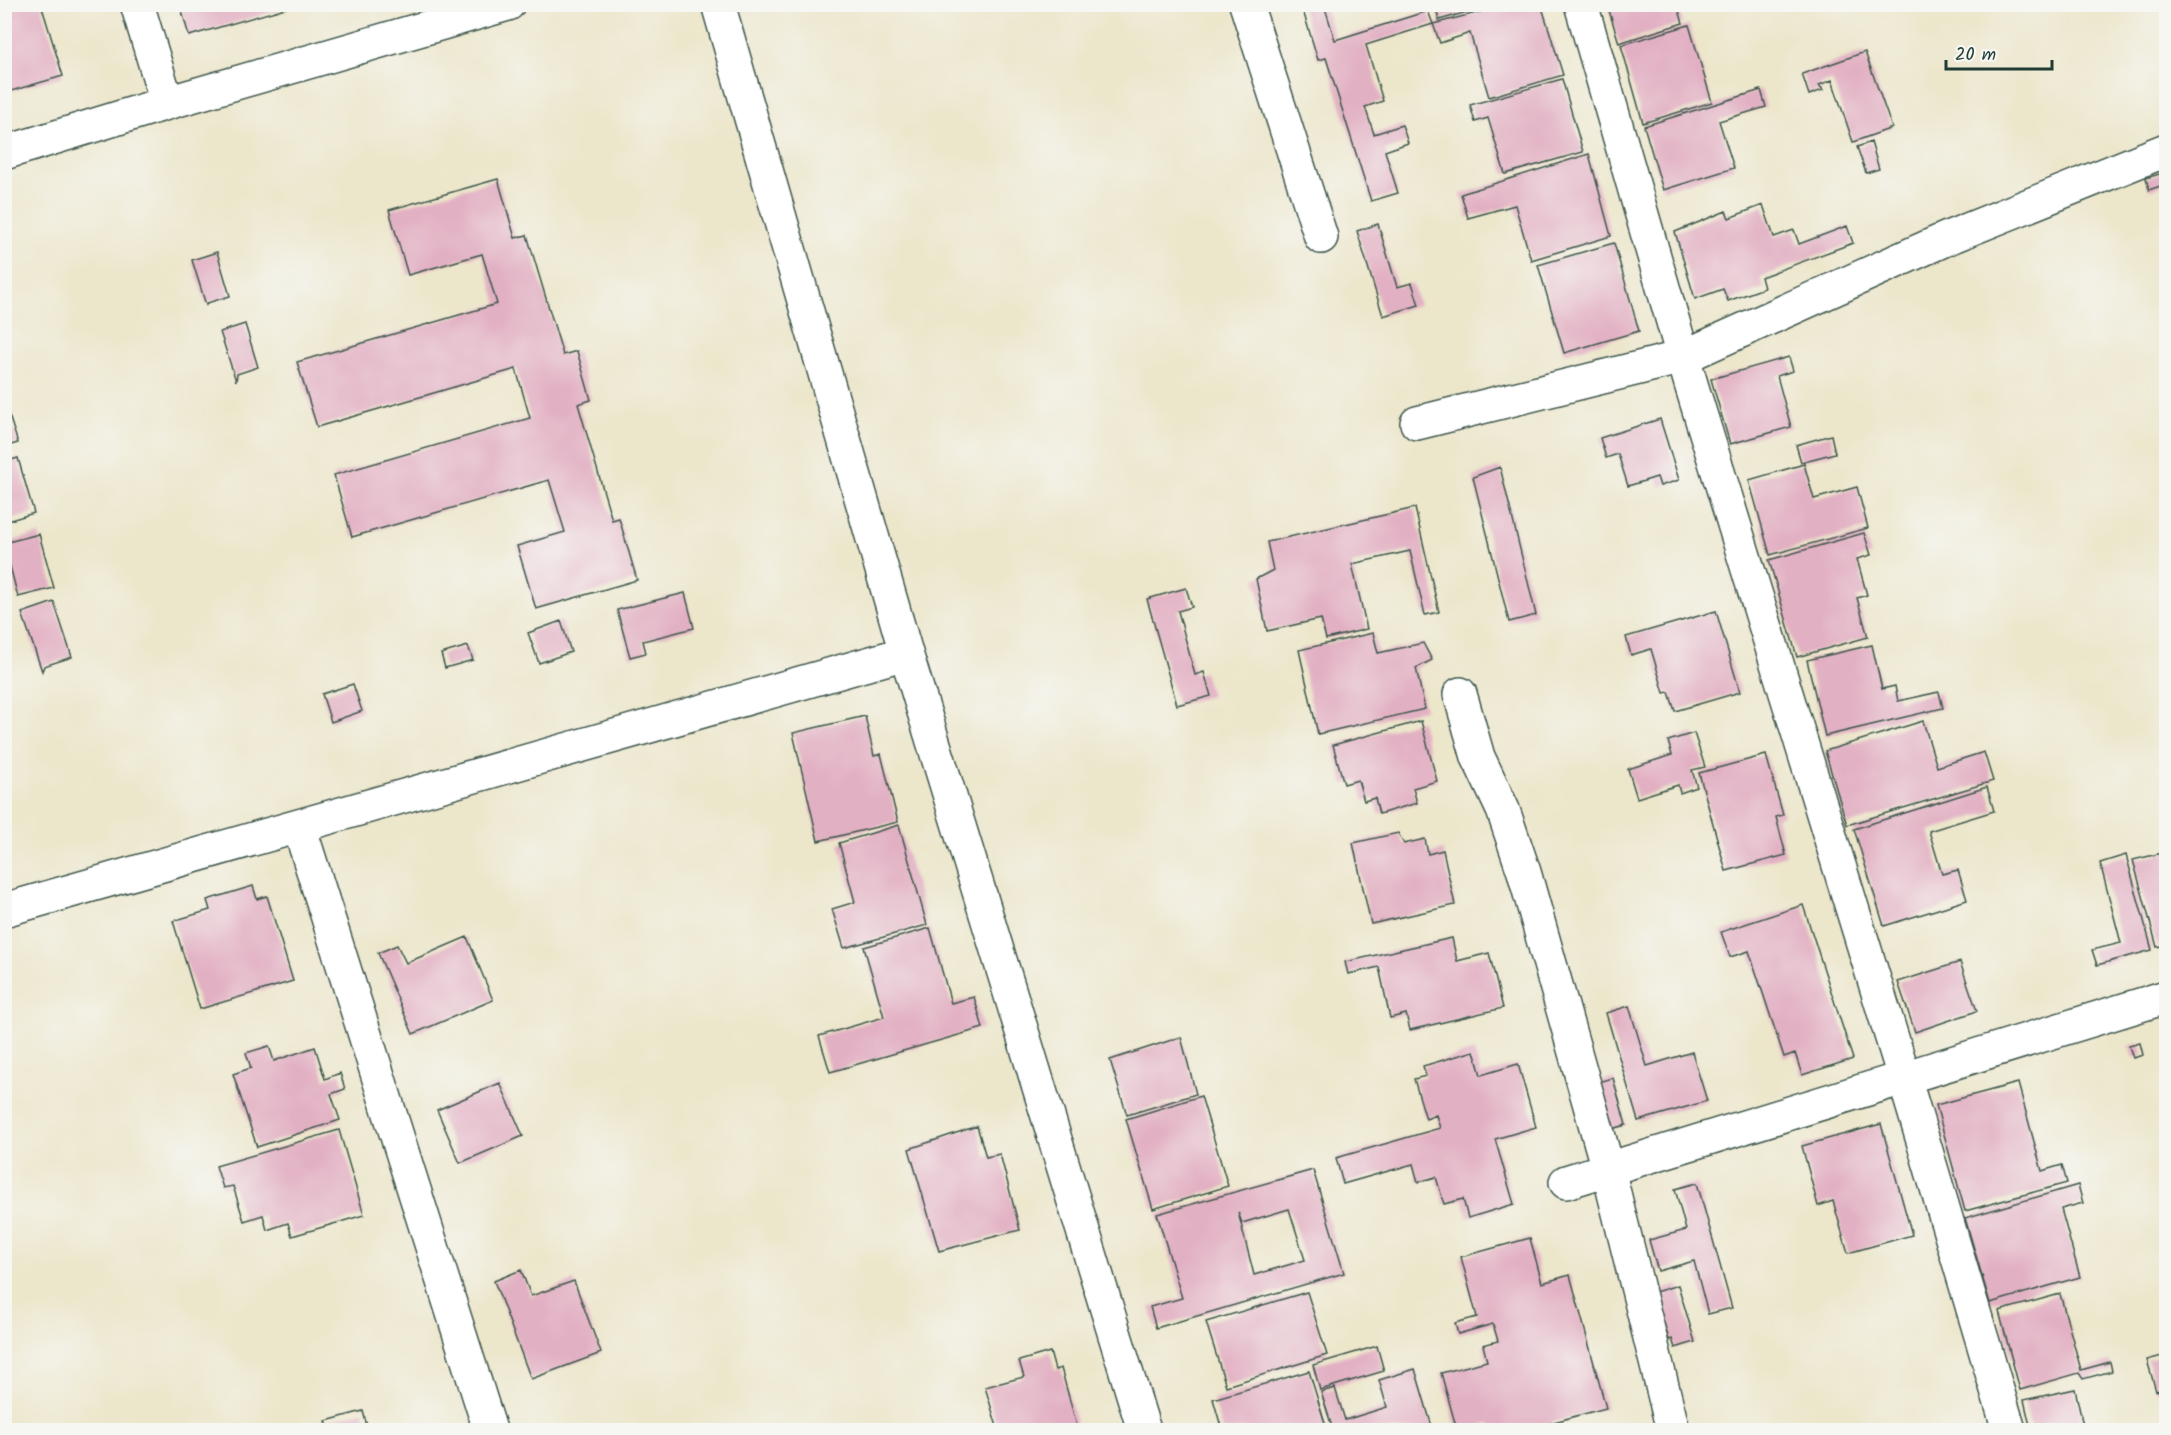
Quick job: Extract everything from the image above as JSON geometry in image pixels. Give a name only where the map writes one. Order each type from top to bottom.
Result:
[{"type":"street","points":[[137,4],[167,103]]},
{"type":"street","points":[[4,153],[508,4]]},
{"type":"street","points":[[718,4],[906,653],[1144,1431]]},
{"type":"street","points":[[1246,4],[1321,237]]},
{"type":"street","points":[[1581,4],[1683,357],[1904,1077],[2009,1431]]},
{"type":"street","points":[[1417,423],[1683,357],[1950,237],[2166,150]]},
{"type":"street","points":[[4,910],[906,653]]},
{"type":"street","points":[[1460,694],[1478,757],[1503,810],[1524,872],[1608,1169],[1673,1431]]},
{"type":"street","points":[[299,826],[490,1431]]},
{"type":"street","points":[[1566,1182],[2166,997]]},
{"type":"building","points":[[41,4],[63,76],[4,93],[4,5]]},
{"type":"building","points":[[180,4],[296,4],[296,5],[189,36]]},
{"type":"building","points":[[1301,4],[1334,4],[1325,8],[1335,40],[1428,11],[1433,24],[1366,45],[1383,101],[1365,107],[1374,134],[1402,125],[1408,143],[1385,151],[1398,193],[1371,201],[1326,58],[1318,60]]},
{"type":"building","points":[[1435,4],[1492,4],[1492,5],[1439,20]]},
{"type":"building","points":[[1511,4],[1541,4],[1563,75],[1489,97],[1470,33],[1440,43],[1433,24]]},
{"type":"building","points":[[1607,4],[1677,4],[1683,23],[1619,43]]},
{"type":"building","points":[[1689,25],[1712,102],[1643,123],[1621,45]]},
{"type":"building","points":[[1865,52],[1892,128],[1853,142],[1832,80],[1819,85],[1823,90],[1809,95],[1802,74]]},
{"type":"building","points":[[1562,79],[1583,152],[1505,174],[1488,118],[1475,122],[1470,105]]},
{"type":"building","points":[[1761,90],[1766,107],[1719,121],[1734,168],[1663,190],[1644,126]]},
{"type":"building","points":[[1871,142],[1879,169],[1866,173],[1857,147]]},
{"type":"building","points":[[1589,154],[1611,236],[1531,260],[1515,205],[1468,218],[1461,194]]},
{"type":"building","points":[[2166,172],[2166,184],[2149,190],[2146,178]]},
{"type":"building","points":[[498,179],[515,238],[527,235],[563,355],[577,351],[591,400],[578,404],[612,520],[619,518],[637,580],[536,609],[517,546],[565,532],[549,480],[352,537],[334,475],[530,418],[516,369],[317,427],[297,362],[497,304],[482,254],[408,275],[389,210]]},
{"type":"building","points":[[1763,205],[1774,237],[1794,230],[1799,244],[1847,226],[1853,243],[1761,277],[1764,288],[1728,301],[1723,289],[1695,299],[1675,232],[1726,211],[1729,218]]},
{"type":"building","points":[[1378,224],[1397,287],[1412,283],[1419,305],[1383,316],[1357,231]]},
{"type":"building","points":[[1614,243],[1639,331],[1564,353],[1538,265]]},
{"type":"building","points":[[217,252],[230,296],[206,305],[192,260]]},
{"type":"building","points":[[245,324],[258,367],[237,374],[236,381],[220,332]]},
{"type":"building","points":[[1789,357],[1793,371],[1777,376],[1791,427],[1730,444],[1711,379]]},
{"type":"building","points":[[4,400],[18,443],[4,447]]},
{"type":"building","points":[[1660,419],[1679,480],[1660,486],[1657,477],[1628,486],[1618,454],[1606,458],[1600,438]]},
{"type":"building","points":[[1831,435],[1835,453],[1801,462],[1796,445]]},
{"type":"building","points":[[18,458],[34,513],[4,522],[4,462]]},
{"type":"building","points":[[1804,464],[1814,499],[1857,487],[1868,528],[1770,555],[1749,480]]},
{"type":"building","points":[[1500,467],[1536,615],[1509,622],[1473,477]]},
{"type":"building","points":[[1415,508],[1439,612],[1425,615],[1410,551],[1352,564],[1367,629],[1326,639],[1321,619],[1267,631],[1256,579],[1273,570],[1267,542]]},
{"type":"building","points":[[1864,533],[1871,555],[1857,559],[1867,595],[1857,598],[1868,637],[1797,657],[1769,560]]},
{"type":"building","points":[[39,534],[54,588],[18,597],[4,543]]},
{"type":"building","points":[[1186,588],[1192,607],[1178,611],[1195,675],[1204,672],[1211,696],[1177,705],[1147,599]]},
{"type":"building","points":[[685,593],[694,628],[643,641],[646,653],[630,657],[617,610]]},
{"type":"building","points":[[54,602],[72,657],[44,666],[42,671],[22,613]]},
{"type":"building","points":[[1716,611],[1740,692],[1675,711],[1669,692],[1664,693],[1651,649],[1631,655],[1626,637]]},
{"type":"building","points":[[561,621],[571,652],[539,663],[528,633]]},
{"type":"building","points":[[1373,633],[1378,653],[1423,643],[1432,660],[1416,668],[1425,709],[1318,734],[1299,650]]},
{"type":"building","points":[[1872,645],[1882,689],[1895,686],[1898,701],[1939,692],[1943,708],[1825,736],[1807,660]]},
{"type":"building","points":[[468,646],[473,660],[445,668],[441,654]]},
{"type":"building","points":[[353,684],[362,711],[331,722],[322,694]]},
{"type":"building","points":[[865,716],[874,756],[881,754],[898,822],[818,841],[793,733]]},
{"type":"building","points":[[1421,721],[1437,781],[1413,788],[1417,803],[1379,814],[1375,798],[1364,801],[1358,780],[1344,784],[1333,745]]},
{"type":"building","points":[[1923,721],[1937,767],[1984,752],[1993,781],[1847,825],[1825,751]]},
{"type":"building","points":[[1694,733],[1705,767],[1692,770],[1697,787],[1680,793],[1678,785],[1637,798],[1628,769],[1672,755],[1668,741]]},
{"type":"building","points":[[1766,755],[1783,815],[1776,817],[1786,855],[1726,871],[1699,773]]},
{"type":"building","points":[[1987,787],[1994,811],[1929,831],[1942,874],[1958,870],[1967,900],[1884,926],[1854,829]]},
{"type":"building","points":[[899,825],[927,925],[844,948],[832,909],[855,902],[839,843]]},
{"type":"building","points":[[1398,833],[1404,844],[1425,839],[1428,854],[1443,850],[1455,905],[1371,924],[1353,843]]},
{"type":"building","points":[[2166,852],[2166,945],[2157,947],[2133,860]]},
{"type":"building","points":[[2126,855],[2152,950],[2097,965],[2092,950],[2121,943],[2100,863]]},
{"type":"building","points":[[253,886],[257,899],[267,896],[293,981],[200,1009],[173,921],[210,910],[207,900]]},
{"type":"building","points":[[1803,905],[1853,1059],[1802,1075],[1795,1053],[1784,1057],[1749,951],[1730,957],[1721,932]]},
{"type":"building","points":[[930,928],[951,1003],[974,997],[983,1028],[830,1072],[819,1036],[884,1017],[864,947]]},
{"type":"building","points":[[467,937],[493,1000],[413,1034],[378,953],[397,945],[406,963]]},
{"type":"building","points":[[1452,938],[1457,961],[1489,953],[1503,1008],[1410,1030],[1406,1014],[1390,1018],[1379,967],[1348,974],[1345,962]]},
{"type":"building","points":[[1960,962],[1977,1011],[1915,1032],[1898,982]]},
{"type":"building","points":[[1629,1006],[1647,1066],[1692,1052],[1707,1101],[1638,1121],[1606,1013]]},
{"type":"building","points":[[1181,1037],[1196,1094],[1127,1115],[1110,1060]]},
{"type":"building","points":[[2140,1043],[2143,1055],[2133,1058],[2129,1046]]},
{"type":"building","points":[[269,1046],[274,1061],[315,1047],[325,1079],[340,1073],[345,1089],[331,1094],[340,1120],[257,1147],[233,1074],[251,1068],[246,1053]]},
{"type":"building","points":[[1474,1051],[1481,1075],[1518,1064],[1536,1127],[1495,1139],[1514,1204],[1468,1218],[1463,1199],[1444,1204],[1436,1177],[1418,1182],[1413,1164],[1343,1184],[1336,1158],[1440,1128],[1436,1115],[1426,1119],[1414,1079],[1426,1076],[1423,1066]]},
{"type":"building","points":[[1613,1078],[1626,1125],[1608,1130],[1595,1083]]},
{"type":"building","points":[[500,1083],[523,1136],[460,1163],[437,1110]]},
{"type":"building","points":[[2018,1083],[2042,1171],[2062,1165],[2067,1183],[1965,1211],[1936,1105]]},
{"type":"building","points":[[1201,1096],[1228,1186],[1153,1209],[1126,1119]]},
{"type":"building","points":[[1881,1124],[1912,1235],[1848,1253],[1833,1201],[1818,1206],[1802,1146]]},
{"type":"building","points":[[977,1126],[986,1157],[1000,1154],[1020,1230],[939,1251],[909,1149]]},
{"type":"building","points":[[339,1130],[364,1215],[292,1236],[288,1223],[267,1230],[263,1215],[244,1221],[233,1186],[223,1188],[216,1166]]},
{"type":"building","points":[[1313,1170],[1344,1273],[1156,1328],[1150,1307],[1182,1298],[1157,1214]],"holes":[[[1289,1209],[1305,1260],[1254,1275],[1238,1212],[1242,1223]]]},
{"type":"building","points":[[1697,1183],[1732,1308],[1708,1314],[1694,1261],[1658,1271],[1649,1240],[1686,1230],[1675,1189]]},
{"type":"building","points":[[2078,1185],[2083,1203],[2061,1209],[2080,1277],[1990,1303],[1965,1218]]},
{"type":"building","points":[[1530,1238],[1542,1283],[1570,1275],[1606,1408],[1524,1430],[1492,1430],[1490,1424],[1457,1430],[1441,1373],[1487,1361],[1483,1345],[1498,1341],[1493,1324],[1458,1334],[1455,1323],[1477,1317],[1461,1257]]},
{"type":"building","points":[[521,1270],[531,1296],[574,1281],[601,1353],[531,1379],[494,1281]]},
{"type":"building","points":[[1678,1285],[1695,1342],[1675,1348],[1672,1339],[1669,1340],[1655,1292]]},
{"type":"building","points":[[1307,1292],[1327,1355],[1226,1386],[1206,1322]]},
{"type":"building","points":[[2060,1294],[2081,1370],[2110,1362],[2112,1371],[2083,1379],[2079,1373],[2020,1390],[1999,1311]]},
{"type":"building","points":[[1377,1346],[1384,1371],[1320,1390],[1313,1365]]},
{"type":"building","points":[[1050,1352],[1055,1370],[1061,1368],[1078,1430],[998,1430],[985,1387],[1024,1377],[1019,1361]]},
{"type":"building","points":[[2166,1355],[2166,1389],[2156,1391],[2147,1360]]},
{"type":"building","points":[[1415,1369],[1433,1430],[1333,1430],[1321,1392],[1335,1388],[1345,1420],[1387,1407],[1379,1380]]},
{"type":"building","points":[[1309,1371],[1327,1430],[1222,1430],[1213,1399]]},
{"type":"building","points":[[2075,1389],[2084,1430],[2031,1430],[2024,1400]]},
{"type":"building","points":[[363,1411],[368,1430],[329,1430],[326,1421]]}]
